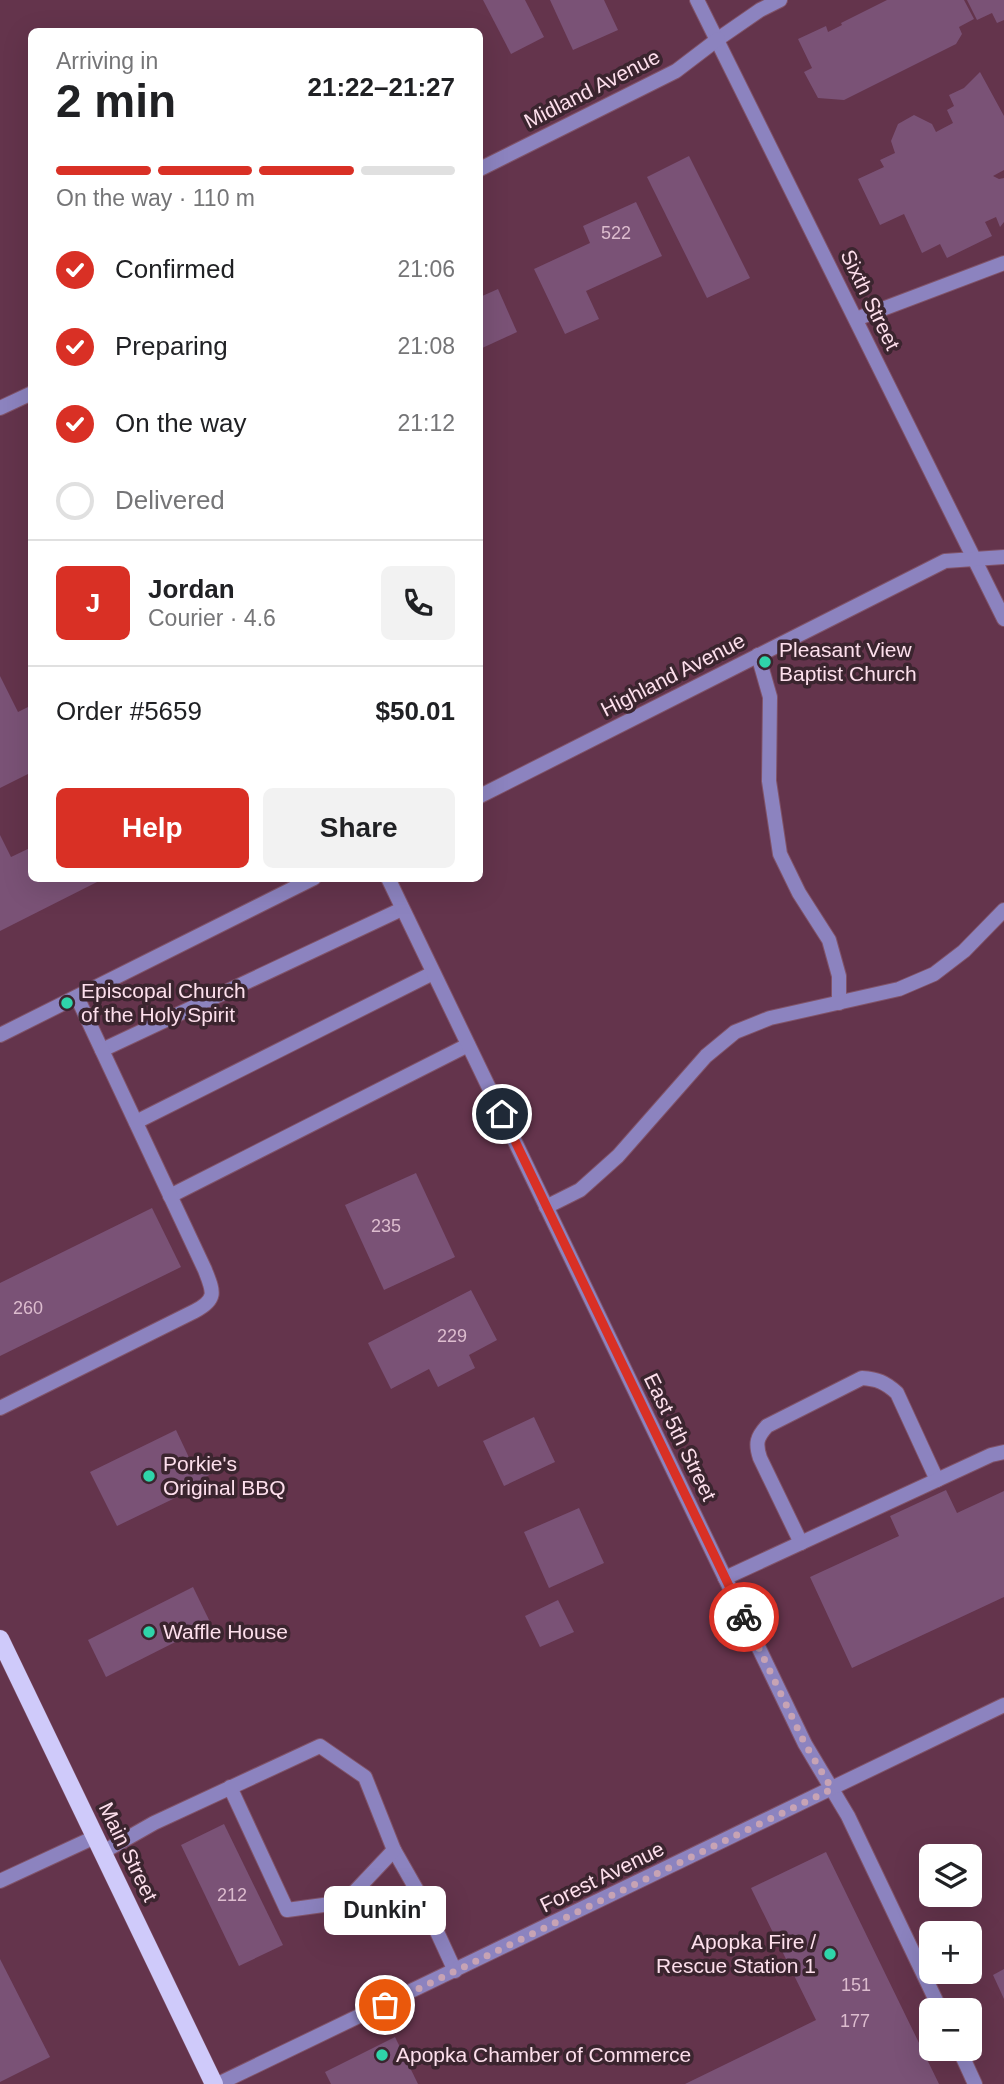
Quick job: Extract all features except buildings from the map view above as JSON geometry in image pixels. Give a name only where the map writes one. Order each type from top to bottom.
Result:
[{"type":"main road","name":"Main Street","points":[[0,1639],[216,2084]]},
{"type":"street","name":"Sixth Street","points":[[697,0],[1004,619]]},
{"type":"street","name":"Midland Avenue","points":[[483,168],[676,71],[760,10],[780,0]]},
{"type":"street","points":[[856,319],[1004,263]]},
{"type":"street","points":[[0,408],[28,395]]},
{"type":"street","name":"Highland Avenue","points":[[483,794],[945,561],[1004,557]]},
{"type":"street","points":[[758,655],[770,697],[769,781],[780,854],[799,893],[829,940],[839,976],[839,1003]]},
{"type":"street","points":[[0,1035],[306,882]]},
{"type":"street","name":"East 5th Street","points":[[390,882],[805,1744],[848,1816],[934,1998]]},
{"type":"street","points":[[102,1050],[402,909]]},
{"type":"street","points":[[546,1207],[580,1191],[618,1156],[706,1056],[735,1032],[770,1018],[899,989],[934,975],[964,951],[1004,909]]},
{"type":"street","points":[[136,1122],[433,974]]},
{"type":"street","points":[[0,1408],[209,1304],[212,1297],[211,1286],[77,997]]},
{"type":"street","points":[[170,1196],[468,1045]]},
{"type":"street","points":[[801,1543],[760,1458],[756,1447],[758,1436],[767,1426],[862,1378],[885,1382],[897,1393],[937,1480]]},
{"type":"street","points":[[725,1578],[1004,1452]]},
{"type":"street","name":"Forest Avenue","points":[[216,2084],[1004,1706]]},
{"type":"street","points":[[0,1881],[155,1823],[320,1746],[365,1777],[394,1850],[423,1902]]},
{"type":"street","points":[[230,1787],[286,1910],[345,1902],[394,1850]]},
{"type":"street","points":[[433,1923],[454,1971]]},
{"type":"street","points":[[964,2061],[975,2084]]},
{"type":"way so far","points":[[385,2005],[832,1789],[805,1744],[744,1617]]},
{"type":"place","name":"Pleasant View Baptist Church","points":[[765,662]]},
{"type":"place","name":"Episcopal Church of the Holy Spirit","points":[[67,1003]]},
{"type":"place","name":"Porkie's Original BBQ","points":[[149,1476]]},
{"type":"place","name":"Waffle House","points":[[149,1632]]},
{"type":"place","name":"Apopka Fire / Rescue Station 1","points":[[830,1954]]},
{"type":"place","name":"Dunkin'","points":[[385,2005]]},
{"type":"place","name":"Apopka Chamber of Commerce","points":[[382,2055]]},
{"type":"route","points":[[502,1114],[744,1617]]}]
